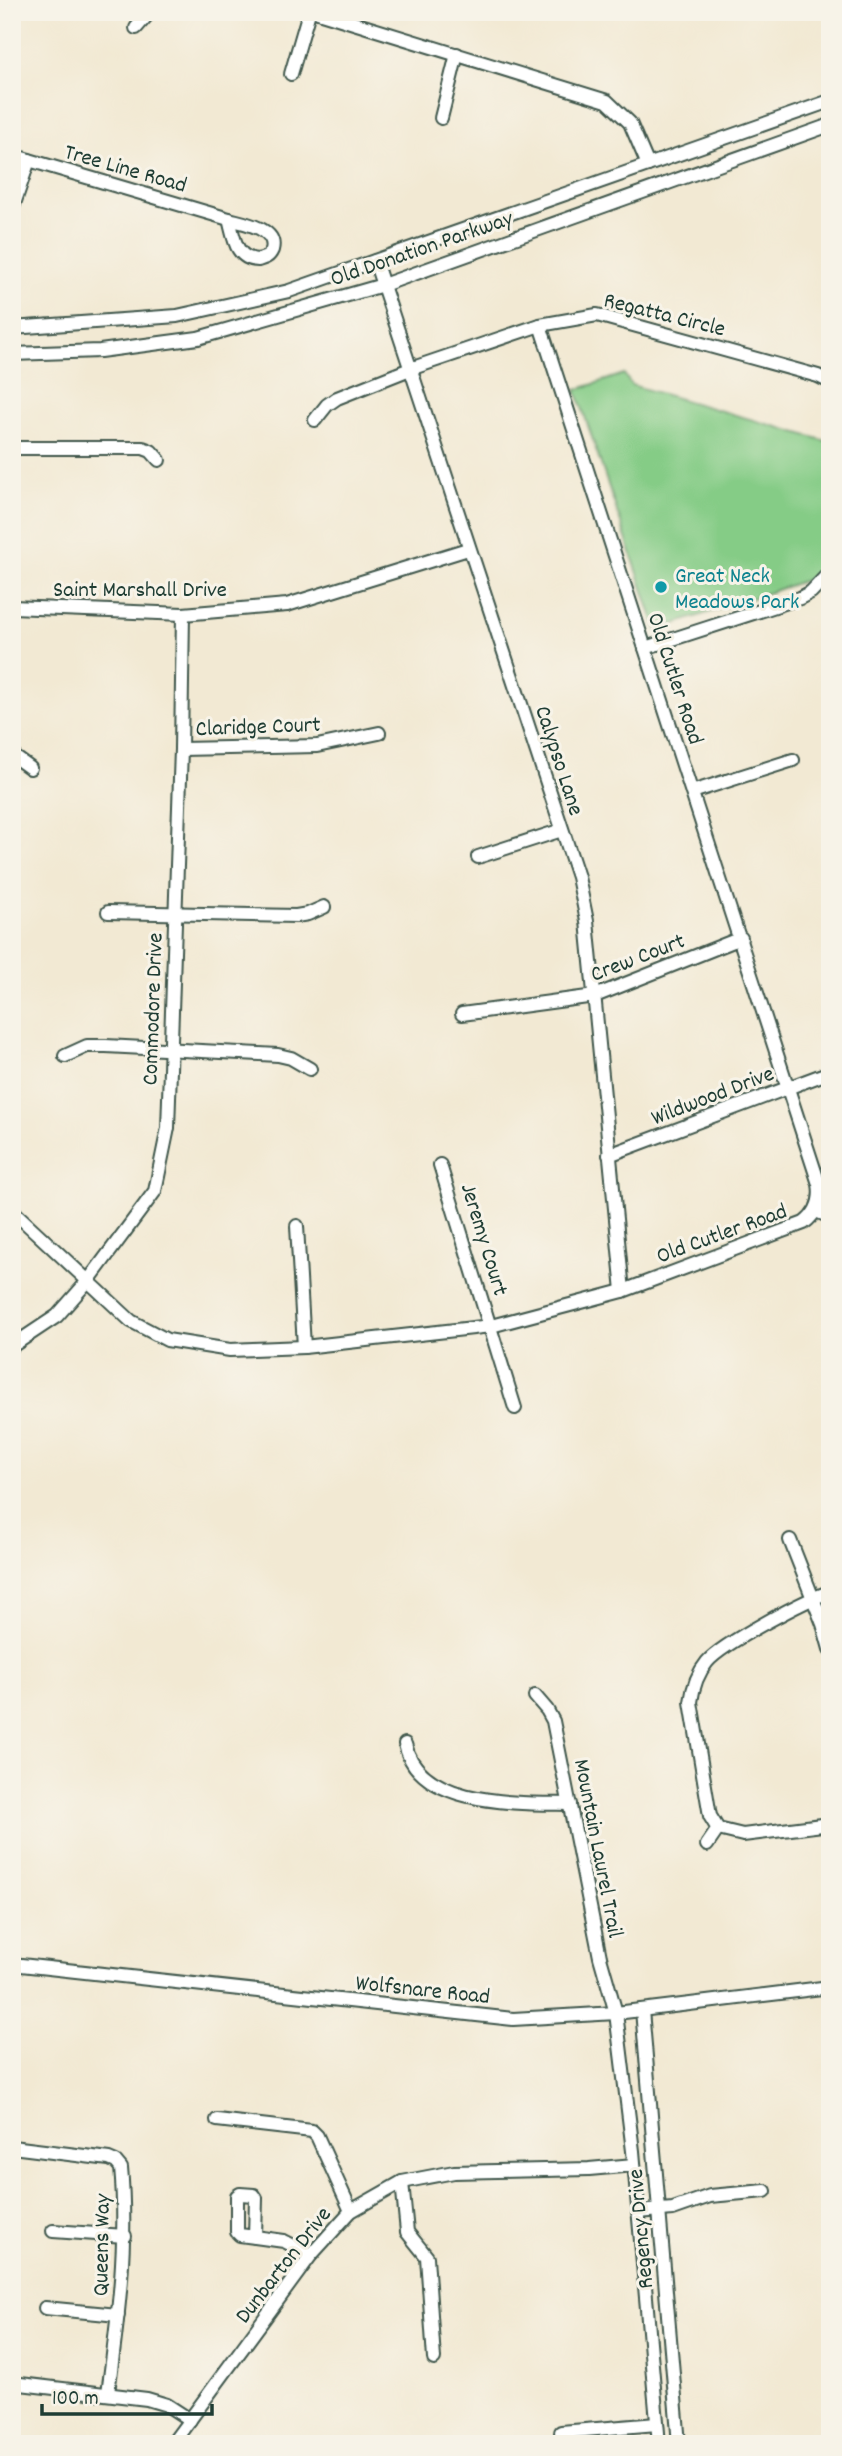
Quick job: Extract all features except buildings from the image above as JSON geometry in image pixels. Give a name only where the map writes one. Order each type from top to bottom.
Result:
[{"type":"street","points":[[135,28],[150,12]]},
{"type":"street","points":[[291,74],[309,12]]},
{"type":"street","points":[[318,12],[607,101],[630,123],[648,165]]},
{"type":"street","points":[[441,118],[457,54]]},
{"type":"street","name":"Old Donation Parkway","points":[[12,328],[177,316],[289,290],[830,101]]},
{"type":"street","name":"Old Donation Parkway","points":[[12,354],[100,351],[198,338],[383,285],[830,125]]},
{"type":"street","name":"Tree Line Road","points":[[12,155],[229,219]]},
{"type":"street","points":[[12,210],[30,160]]},
{"type":"street","name":"Calypso Lane","points":[[375,261],[562,830],[585,909],[623,1291]]},
{"type":"street","name":"Regatta Circle","points":[[315,420],[327,405],[337,398],[410,369],[540,324],[597,314],[805,372],[830,382]]},
{"type":"street","name":"Old Cutler Road","points":[[12,1210],[131,1321],[167,1340],[230,1350],[304,1347],[491,1325],[623,1291],[804,1223],[816,1210],[820,1200],[820,1184],[540,324]]},
{"type":"street","points":[[12,448],[143,448],[151,451],[159,460]]},
{"type":"street","name":"Saint Marshall Drive","points":[[12,607],[183,614],[287,605],[468,549]]},
{"type":"street","points":[[645,648],[800,598],[811,592],[830,572]]},
{"type":"street","name":"Commodore Drive","points":[[12,1346],[57,1317],[88,1281],[155,1191],[168,1128],[183,614]]},
{"type":"street","name":"Claridge Court","points":[[181,749],[317,746],[379,733]]},
{"type":"street","points":[[12,755],[30,768]]},
{"type":"street","points":[[692,792],[793,760]]},
{"type":"street","points":[[478,857],[562,830]]},
{"type":"street","points":[[108,912],[296,916],[324,907]]},
{"type":"street","name":"Crew Court","points":[[461,1014],[594,996],[741,937]]},
{"type":"street","points":[[65,1056],[87,1046],[171,1049],[278,1055],[291,1058],[310,1069]]},
{"type":"street","name":"Wildwood Drive","points":[[609,1155],[830,1072]]},
{"type":"street","name":"Jeremy Court","points":[[440,1164],[515,1408]]},
{"type":"street","points":[[816,1210],[830,1217]]},
{"type":"street","points":[[297,1226],[304,1347]]},
{"type":"street","points":[[790,1540],[830,1649]]},
{"type":"street","points":[[830,1592],[811,1598],[716,1653],[706,1662],[692,1688],[691,1702],[710,1816],[718,1829],[743,1835],[830,1824]]},
{"type":"street","name":"Mountain Laurel Trail","points":[[535,1696],[553,1721],[600,1957],[616,2013]]},
{"type":"street","points":[[405,1744],[412,1763],[420,1773],[452,1792],[497,1800],[570,1804]]},
{"type":"street","points":[[707,1845],[718,1829]]},
{"type":"street","name":"Wolfsnare Road","points":[[12,1964],[513,2019],[616,2013],[830,1987]]},
{"type":"street","name":"Regency Drive","points":[[642,2010],[679,2444]]},
{"type":"street","name":"Regency Drive","points":[[616,2013],[633,2151],[659,2444]]},
{"type":"street","points":[[217,2120],[312,2132],[317,2136],[351,2211]]},
{"type":"street","name":"Queens Way","points":[[12,2147],[116,2162],[121,2168],[125,2236],[108,2393]]},
{"type":"street","points":[[633,2151],[654,2149]]},
{"type":"street","name":"Dunbarton Drive","points":[[172,2444],[311,2255],[351,2211],[402,2182],[454,2172],[589,2169],[634,2165]]},
{"type":"street","points":[[402,2182],[407,2232],[427,2257],[434,2359]]},
{"type":"street","points":[[638,2212],[673,2209],[709,2196],[765,2191]]},
{"type":"street","points":[[53,2231],[125,2236]]},
{"type":"street","points":[[255,2237],[284,2241],[311,2255]]},
{"type":"street","points":[[45,2308],[118,2315]]},
{"type":"street","points":[[652,2358],[671,2357]]},
{"type":"street","points":[[12,2382],[147,2399],[167,2405],[190,2420]]},
{"type":"street","points":[[561,2432],[657,2424]]},
{"type":"green space","points":[[624,374],[631,385],[830,442],[830,534],[821,567],[812,578],[657,630],[576,390]]},
{"type":"place","name":"Great Neck Meadows Park","points":[[661,587]]}]
